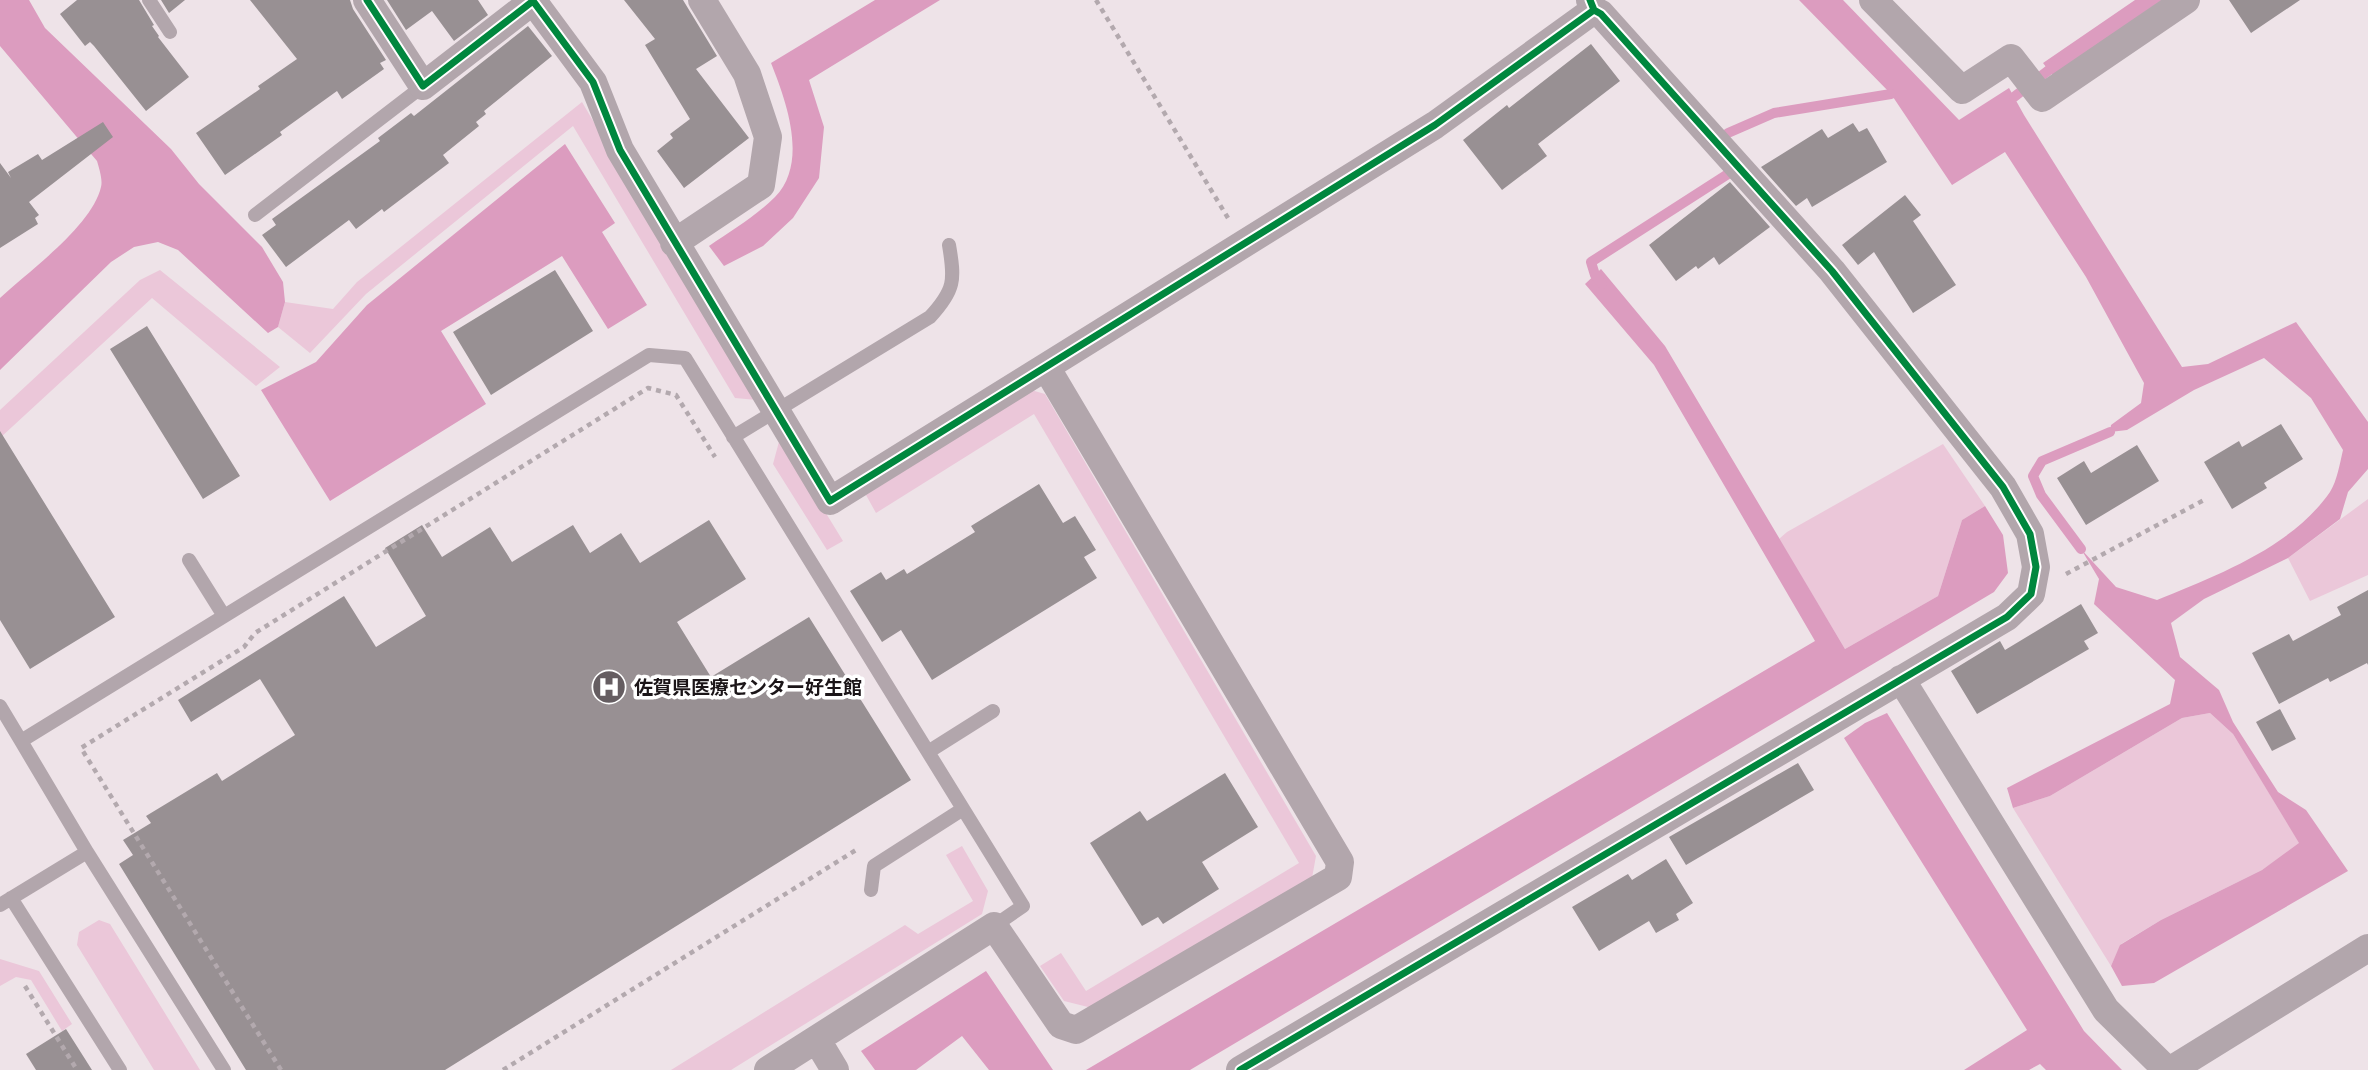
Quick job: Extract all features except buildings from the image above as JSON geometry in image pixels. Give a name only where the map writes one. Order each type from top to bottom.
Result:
[{"type":"street","points":[[367,0],[423,86],[534,1],[593,82],[620,150],[830,500],[1435,125],[1592,5],[1832,271],[2003,487],[2030,534],[2036,567],[2031,594],[2007,617],[1240,1070]]},
{"type":"street","points":[[674,243],[761,185],[768,137],[747,74],[702,0]]},
{"type":"street","points":[[1873,0],[1962,90],[2011,58],[2042,98],[2186,0]]},
{"type":"street","points":[[768,1070],[994,926],[1061,1025],[1076,1030],[1338,877],[1340,862],[1046,367]]},
{"type":"street","points":[[1901,679],[2106,1010],[2169,1070],[2368,948]]},
{"type":"street","points":[[817,1040],[835,1070]]},
{"type":"lane","points":[[149,0],[170,32]]},
{"type":"lane","points":[[255,215],[423,86]]},
{"type":"lane","points":[[733,437],[930,317],[947,299],[954,274],[949,244]]},
{"type":"lane","points":[[22,741],[649,355],[685,358],[1023,906],[994,926]]},
{"type":"lane","points":[[189,560],[224,616]]},
{"type":"lane","points":[[0,706],[87,852],[224,1070]]},
{"type":"lane","points":[[928,751],[993,711]]},
{"type":"lane","points":[[871,890],[874,866],[963,809]]},
{"type":"lane","points":[[87,852],[5,902],[121,1070]]},
{"type":"path","points":[[1096,0],[1231,223]]},
{"type":"path","points":[[281,1070],[81,748],[244,647],[256,633],[648,388],[676,395],[718,462]]},
{"type":"path","points":[[2082,566],[2204,500]]},
{"type":"path","points":[[503,1070],[862,847]]},
{"type":"path","points":[[25,986],[77,1070]]},
{"type":"shaded area","points":[[0,0],[29,0],[45,28],[171,149],[199,184],[262,247],[283,282],[285,302],[278,327],[268,333],[178,250],[158,242],[134,247],[111,262],[0,370],[0,298],[73,232],[95,202],[102,181],[97,161],[0,46]]},
{"type":"shaded area","points":[[875,0],[940,0],[809,80],[824,127],[819,178],[793,218],[763,246],[724,266],[709,246],[752,217],[775,197],[785,183],[791,167],[793,149],[788,113],[771,63]]},
{"type":"shaded area","points":[[1799,0],[1843,0],[1959,120],[2009,88],[2182,367],[2208,364],[2296,322],[2368,422],[2368,469],[2348,492],[2340,519],[2288,558],[2204,599],[2171,623],[2180,657],[2219,690],[2233,722],[2278,792],[2306,810],[2348,871],[2154,983],[2122,986],[2111,966],[2120,945],[2161,920],[2262,870],[2299,843],[2233,734],[2210,713],[2182,718],[2050,796],[2013,808],[2007,788],[2170,704],[2175,680],[2094,604],[2099,579],[2081,549],[2116,587],[2157,600],[2228,570],[2295,529],[2314,512],[2330,492],[2343,450],[2311,398],[2264,358],[2194,390],[2127,430],[2110,432],[2111,425],[2141,403],[2144,383],[2086,277],[2005,152],[1952,185],[1891,94]]},
{"type":"shaded area","points":[[2135,0],[2162,0],[2053,76],[2043,63]]},
{"type":"shaded area","points":[[582,102],[757,400],[735,398],[573,126],[366,294],[310,353],[278,327],[285,302],[333,309],[357,282]]},
{"type":"shaded area","points":[[565,144],[615,223],[602,232],[647,305],[608,329],[562,256],[441,331],[486,404],[330,501],[261,390],[316,362],[367,305]]},
{"type":"shaded area","points":[[1601,269],[1665,346],[1845,649],[1938,596],[1962,520],[1985,506],[2003,535],[2008,573],[1994,592],[1190,1070],[1086,1070],[1815,641],[1654,365],[1585,284]]},
{"type":"shaded area","points":[[160,270],[280,367],[256,386],[152,298],[0,438],[0,410],[140,280]]},
{"type":"shaded area","points":[[1031,390],[1045,394],[1316,856],[1312,878],[1092,1008],[1064,1001],[1040,966],[1061,953],[1086,991],[1299,863],[1034,414],[876,513],[866,495]]},
{"type":"shaded area","points":[[780,438],[843,541],[827,550],[773,464]]},
{"type":"shaded area","points":[[1943,444],[1985,506],[1962,520],[1938,596],[1845,649],[1779,539]]},
{"type":"shaded area","points":[[2368,499],[2368,575],[2310,601],[2288,558]]},
{"type":"shaded area","points":[[1887,713],[2084,1031],[2122,1070],[2046,1070],[2040,1064],[2029,1070],[1964,1070],[2027,1030],[1844,738],[1865,723]]},
{"type":"shaded area","points":[[2210,713],[2233,734],[2300,844],[2262,870],[2161,920],[2121,944],[2111,966],[2013,808],[2050,796],[2182,718]]},
{"type":"shaded area","points":[[962,846],[988,891],[982,914],[731,1070],[671,1070],[905,925],[918,934],[973,901],[946,855]]},
{"type":"shaded area","points":[[99,920],[110,924],[200,1070],[154,1070],[77,945],[79,932]]},
{"type":"shaded area","points":[[0,959],[39,971],[72,1024],[62,1031],[31,980],[16,977],[0,986]]},
{"type":"shaded area","points":[[986,971],[1053,1070],[989,1070],[962,1036],[916,1070],[875,1070],[861,1051]]},
{"type":"waterway","points":[[2014,97],[2058,63]]},
{"type":"waterway","points":[[1728,133],[1774,113],[1891,94]]},
{"type":"waterway","points":[[1602,284],[1595,275],[1591,262],[1728,174]]},
{"type":"waterway","points":[[2081,549],[2041,495],[2033,476],[2042,461],[2110,432]]},
{"type":"cycle path","points":[[367,0],[423,86],[533,1],[593,82],[620,150],[830,501],[1435,125],[1594,10]]},
{"type":"cycle path","points":[[1240,1070],[2007,617],[2031,594],[2036,567],[2030,534],[2003,487],[1832,271],[1601,14],[1594,10],[1590,0]]},
{"type":"place","name":"佐賀県医療センター好生館","points":[[609,687]]}]
